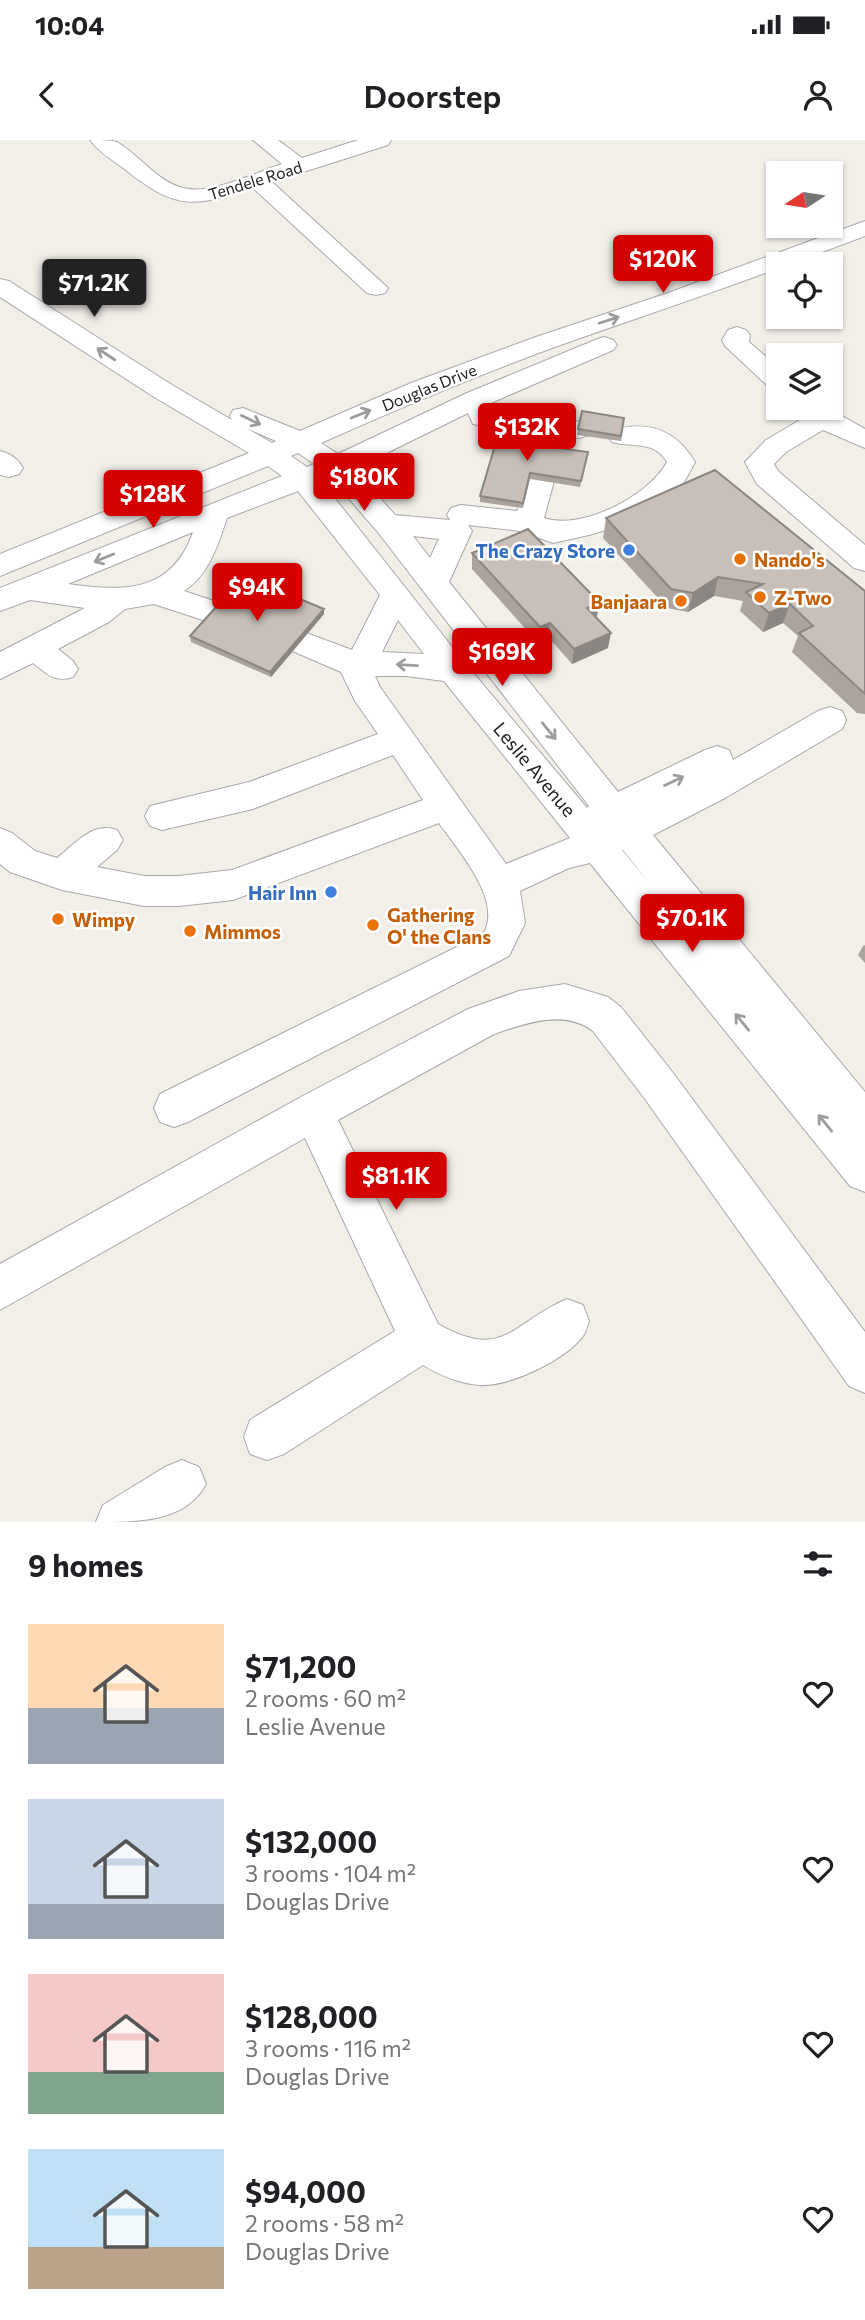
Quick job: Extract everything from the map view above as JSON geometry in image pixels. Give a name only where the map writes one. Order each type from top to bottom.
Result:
[{"type":"street","name":"Tendele Road","points":[[101,140],[167,189],[181,195],[206,196],[380,140]]},
{"type":"street","points":[[264,140],[300,167]]},
{"type":"street","points":[[257,180],[376,288]]},
{"type":"street","name":"Douglas Drive","points":[[0,566],[545,342],[674,299],[865,228]]},
{"type":"street","points":[[829,252],[865,237]]},
{"type":"street","name":"Leslie Avenue","points":[[1,279],[129,345],[234,411],[299,441],[336,467],[387,524],[433,584],[597,834],[865,1172]]},
{"type":"street","name":"Leslie Avenue","points":[[1,279],[225,428],[271,454],[304,479],[453,670],[597,834],[865,1122]]},
{"type":"street","name":"Douglas Drive","points":[[14,595],[215,512],[336,467],[476,399],[766,279]]},
{"type":"street","points":[[737,335],[735,340],[738,346],[766,371]]},
{"type":"street","points":[[476,399],[483,418],[565,427],[546,452]]},
{"type":"street","points":[[808,420],[759,462],[767,477],[865,561]]},
{"type":"street","points":[[830,420],[865,439]]},
{"type":"street","points":[[218,477],[227,455],[225,428]]},
{"type":"street","points":[[461,515],[528,523],[553,533],[568,531],[636,508],[653,499],[673,480],[681,462],[664,439],[622,436]]},
{"type":"street","points":[[528,523],[540,481]]},
{"type":"street","points":[[14,595],[116,600],[156,593],[179,579],[197,560],[215,512]]},
{"type":"street","points":[[387,524],[457,531],[433,584]]},
{"type":"street","points":[[156,593],[218,614]]},
{"type":"street","points":[[174,1108],[496,945],[507,929],[506,907],[500,884],[366,692],[357,664],[396,594]]},
{"type":"street","points":[[0,667],[98,614],[116,600]]},
{"type":"street","points":[[301,642],[357,664],[406,664],[453,670]]},
{"type":"street","points":[[35,647],[62,669]]},
{"type":"street","points":[[500,884],[597,834],[713,788],[823,714]]},
{"type":"street","points":[[162,816],[253,795],[400,739]]},
{"type":"street","points":[[0,843],[23,862],[62,875],[144,891],[179,891],[233,885],[445,806]]},
{"type":"street","points":[[62,875],[105,840]]},
{"type":"street","points":[[0,1288],[313,1112],[482,1021],[505,1013],[565,1001],[594,1009],[607,1019],[659,1086],[865,1370]]},
{"type":"street","points":[[313,1112],[422,1340],[448,1356],[476,1363],[505,1361],[535,1348],[567,1321]]},
{"type":"street","points":[[267,1437],[422,1340]]},
{"type":"street","points":[[120,1522],[183,1484]]},
{"type":"building","points":[[582,411],[624,418],[621,436],[578,429]]},
{"type":"building","points":[[502,422],[541,427],[536,445],[588,452],[581,481],[530,473],[523,503],[480,496]]},
{"type":"building","points":[[715,470],[865,591],[865,694],[799,633],[813,626],[790,604],[769,613],[746,592],[763,584],[718,577],[693,593],[671,589],[606,518]]},
{"type":"building","points":[[528,529],[599,602],[587,608],[611,633],[574,649],[550,623],[540,627],[472,553]]},
{"type":"building","points":[[244,576],[324,609],[270,672],[190,636]]},
{"type":"place","name":"The Crazy Store","points":[[629,550]]},
{"type":"place","name":"Nando's","points":[[740,559]]},
{"type":"place","name":"Z-Two","points":[[760,597]]},
{"type":"place","name":"Banjaara","points":[[681,601]]},
{"type":"place","name":"Hair Inn","points":[[331,892]]},
{"type":"place","name":"Wimpy","points":[[58,919]]},
{"type":"place","name":"Gathering O' the Clans","points":[[373,925]]},
{"type":"place","name":"Mimmos","points":[[190,931]]}]
